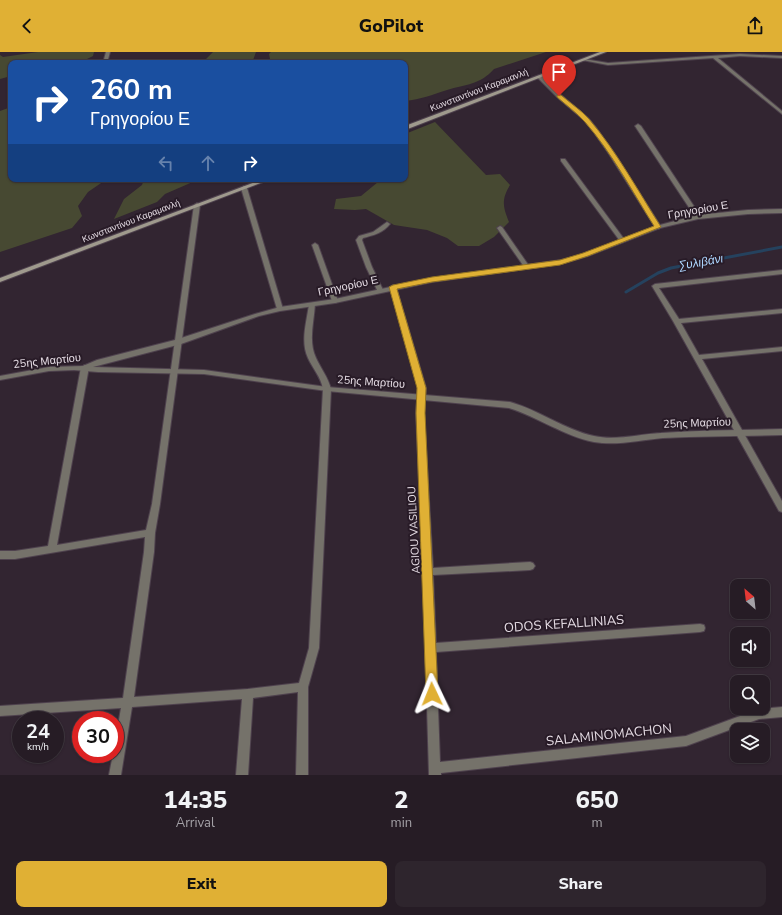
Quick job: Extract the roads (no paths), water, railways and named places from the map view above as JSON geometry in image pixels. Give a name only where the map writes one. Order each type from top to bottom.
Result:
[{"type":"main road","name":"Κωνσταντίνου Καραμανλή","points":[[408,127],[604,52]]},
{"type":"main road","name":"Κωνσταντίνου Καραμανλή","points":[[0,280],[260,182]]},
{"type":"street","points":[[584,60],[608,64],[714,57],[782,57]]},
{"type":"street","points":[[714,57],[782,113]]},
{"type":"street","points":[[540,77],[559,96],[586,119],[595,130],[658,227]]},
{"type":"street","points":[[768,102],[780,104]]},
{"type":"street","points":[[638,126],[698,217]]},
{"type":"street","points":[[563,160],[622,240]]},
{"type":"street","points":[[244,188],[280,309]]},
{"type":"street","points":[[115,775],[128,701],[149,552],[150,533],[156,504],[197,206]]},
{"type":"street","name":"Γρηγορίου Ε","points":[[85,367],[178,342],[257,315],[280,309],[335,301],[393,287],[432,280],[560,262],[586,255],[658,227],[698,217],[748,212],[782,211]]},
{"type":"street","points":[[380,290],[369,267],[359,240],[361,237],[384,228],[387,224]]},
{"type":"street","points":[[500,228],[528,267]]},
{"type":"street","points":[[315,245],[335,301]]},
{"type":"street","points":[[782,272],[655,286],[698,357],[782,509]]},
{"type":"street","name":"AGIOU VASILIOU","points":[[393,287],[422,388],[420,413],[428,572],[435,772]]},
{"type":"street","points":[[302,775],[303,687],[314,648],[327,389],[326,379],[310,353],[309,340],[312,304]]},
{"type":"street","points":[[677,321],[782,311]]},
{"type":"street","points":[[698,357],[782,349]]},
{"type":"street","points":[[52,548],[85,367]]},
{"type":"street","name":"25ης Μαρτίου","points":[[0,378],[57,369],[85,367],[98,370],[174,371],[241,376],[327,389],[510,406],[528,410],[570,431],[593,439],[609,441],[640,437],[782,432]]},
{"type":"street","points":[[0,555],[15,555],[150,533]]},
{"type":"street","points":[[428,572],[530,566]]},
{"type":"street","name":"ODOS KEFALLINIAS","points":[[431,648],[700,628]]},
{"type":"street","points":[[0,711],[128,701],[248,694],[303,687]]},
{"type":"street","points":[[242,775],[248,694]]},
{"type":"street","name":"SALAMINOMACHON","points":[[435,772],[686,741],[760,714],[782,712]]},
{"type":"waterway","name":"Συλιβάνι","points":[[626,292],[658,273],[671,268],[782,247]]}]
